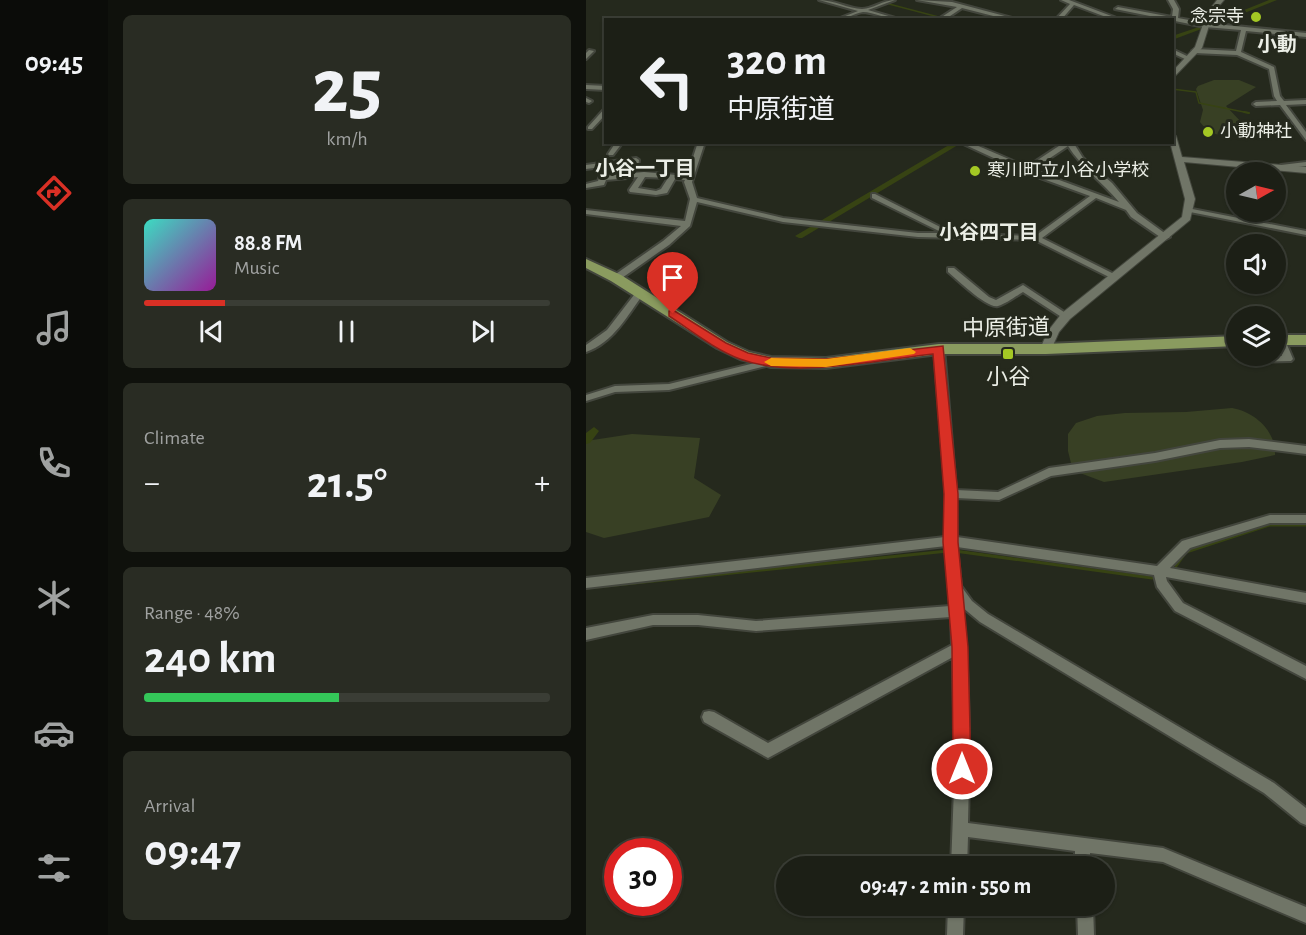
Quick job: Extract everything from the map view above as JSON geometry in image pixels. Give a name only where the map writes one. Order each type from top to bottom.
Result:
[{"type":"main road","name":"中原街道","points":[[586,262],[616,278],[722,345],[745,356],[771,362],[826,363],[939,349],[1046,349],[1226,341]]},
{"type":"main road","points":[[1286,340],[1306,340]]},
{"type":"street","points":[[822,0],[893,18]]},
{"type":"street","points":[[843,18],[892,0]]},
{"type":"street","points":[[920,0],[962,6],[1010,18]]},
{"type":"street","points":[[1064,0],[1114,18]]},
{"type":"street","points":[[1171,0],[1176,9],[1175,19],[1205,25],[1306,34]]},
{"type":"street","points":[[1174,74],[1195,51],[1202,39],[1210,13],[1221,0]]},
{"type":"street","points":[[1059,18],[1073,4]]},
{"type":"street","points":[[1111,17],[1123,4]]},
{"type":"street","points":[[942,18],[962,6]]},
{"type":"street","points":[[1118,9],[1169,18]]},
{"type":"street","points":[[1238,53],[1244,29]]},
{"type":"street","points":[[586,57],[591,51]]},
{"type":"street","points":[[1195,51],[1238,53],[1272,68],[1278,96],[1305,135]]},
{"type":"street","points":[[1174,52],[1187,58]]},
{"type":"street","points":[[587,88],[604,88]]},
{"type":"street","points":[[1256,104],[1306,102]]},
{"type":"street","points":[[587,129],[604,111]]},
{"type":"street","points":[[611,154],[618,144]]},
{"type":"street","points":[[616,278],[666,243],[687,224],[694,199],[688,186],[689,178],[701,144]]},
{"type":"street","points":[[964,144],[1093,197],[1128,208]]},
{"type":"street","points":[[1027,170],[1066,144]]},
{"type":"street","points":[[1070,144],[1080,159],[1109,185],[1128,208],[1144,223],[1166,237]]},
{"type":"street","points":[[1046,349],[1054,331],[1066,316],[1185,220],[1190,210],[1190,199],[1174,144]]},
{"type":"street","points":[[1178,159],[1226,163]]},
{"type":"street","points":[[634,167],[636,160],[590,167],[586,184],[601,184],[602,178],[644,174],[689,178]]},
{"type":"street","points":[[1286,166],[1306,164]]},
{"type":"street","points":[[1286,168],[1306,170]]},
{"type":"street","points":[[644,174],[633,190],[656,193],[664,191],[673,176]]},
{"type":"street","points":[[875,196],[954,236]]},
{"type":"street","points":[[1036,238],[1093,197]]},
{"type":"street","points":[[694,199],[770,218],[918,235],[1036,238],[1113,277]]},
{"type":"street","points":[[1190,210],[1306,233]]},
{"type":"street","points":[[586,213],[687,224]]},
{"type":"street","points":[[951,270],[986,299],[996,303],[1023,288],[1066,316]]},
{"type":"street","points":[[586,349],[596,345],[606,336],[640,293]]},
{"type":"street","points":[[939,349],[951,494],[951,548],[960,647],[963,749],[960,856]]},
{"type":"street","points":[[586,398],[615,389],[669,387],[771,362]]},
{"type":"street","points":[[951,494],[999,496],[1049,472],[1155,457],[1220,444],[1249,443],[1306,450]]},
{"type":"street","points":[[1159,572],[1186,544],[1270,519],[1306,519]]},
{"type":"street","points":[[586,583],[951,548],[1159,572],[1306,598]]},
{"type":"street","points":[[1159,572],[1161,583],[1179,608],[1306,673]]},
{"type":"street","points":[[955,587],[968,605],[984,618],[1269,788],[1306,818]]},
{"type":"street","points":[[586,634],[653,620],[698,620],[756,626],[956,610]]},
{"type":"street","points":[[709,717],[768,751],[960,647]]},
{"type":"street","points":[[961,829],[1163,855],[1306,915]]},
{"type":"street","points":[[1082,844],[1083,856]]},
{"type":"street","points":[[955,935],[956,916]]},
{"type":"street","points":[[1085,916],[1086,935]]},
{"type":"green space","points":[[1214,80],[1239,80],[1256,87],[1226,106],[1243,124],[1227,135],[1215,134],[1200,122],[1203,110],[1196,89]]},
{"type":"green space","points":[[1232,408],[1249,414],[1263,424],[1272,438],[1275,455],[1104,482],[1080,473],[1071,463],[1068,434],[1076,423],[1097,416],[1125,413],[1186,412]]},
{"type":"green space","points":[[632,434],[700,438],[694,478],[721,495],[709,517],[604,538],[586,532],[586,441]]},
{"type":"waterway","points":[[1210,25],[1274,0]]},
{"type":"waterway","points":[[889,4],[942,18]]},
{"type":"waterway","points":[[1174,37],[1201,28]]},
{"type":"waterway","points":[[1174,89],[1196,92],[1199,103],[1249,113]]},
{"type":"waterway","points":[[799,236],[957,144]]},
{"type":"waterway","points":[[586,440],[594,431]]},
{"type":"waterway","points":[[1176,566],[1186,552],[1269,525],[1306,525]]},
{"type":"waterway","points":[[586,588],[948,551]]},
{"type":"waterway","points":[[955,551],[1152,578]]},
{"type":"slow traffic","points":[[771,362],[826,363],[910,352]]},
{"type":"place","name":"念宗寺","points":[[1256,17]]},
{"type":"place","name":"小動神社","points":[[1208,132]]},
{"type":"place","name":"寒川町立小谷小学校","points":[[975,171]]},
{"type":"place","name":"小谷","points":[[1008,354]]},
{"type":"district","name":"小動","points":[[1277,45]]},
{"type":"district","name":"小谷一丁目","points":[[645,169]]},
{"type":"district","name":"小谷四丁目","points":[[989,233]]},
{"type":"route","points":[[673,314],[722,345],[745,356],[771,362],[826,363],[939,349],[951,494],[950,542],[960,647],[962,769]]}]
